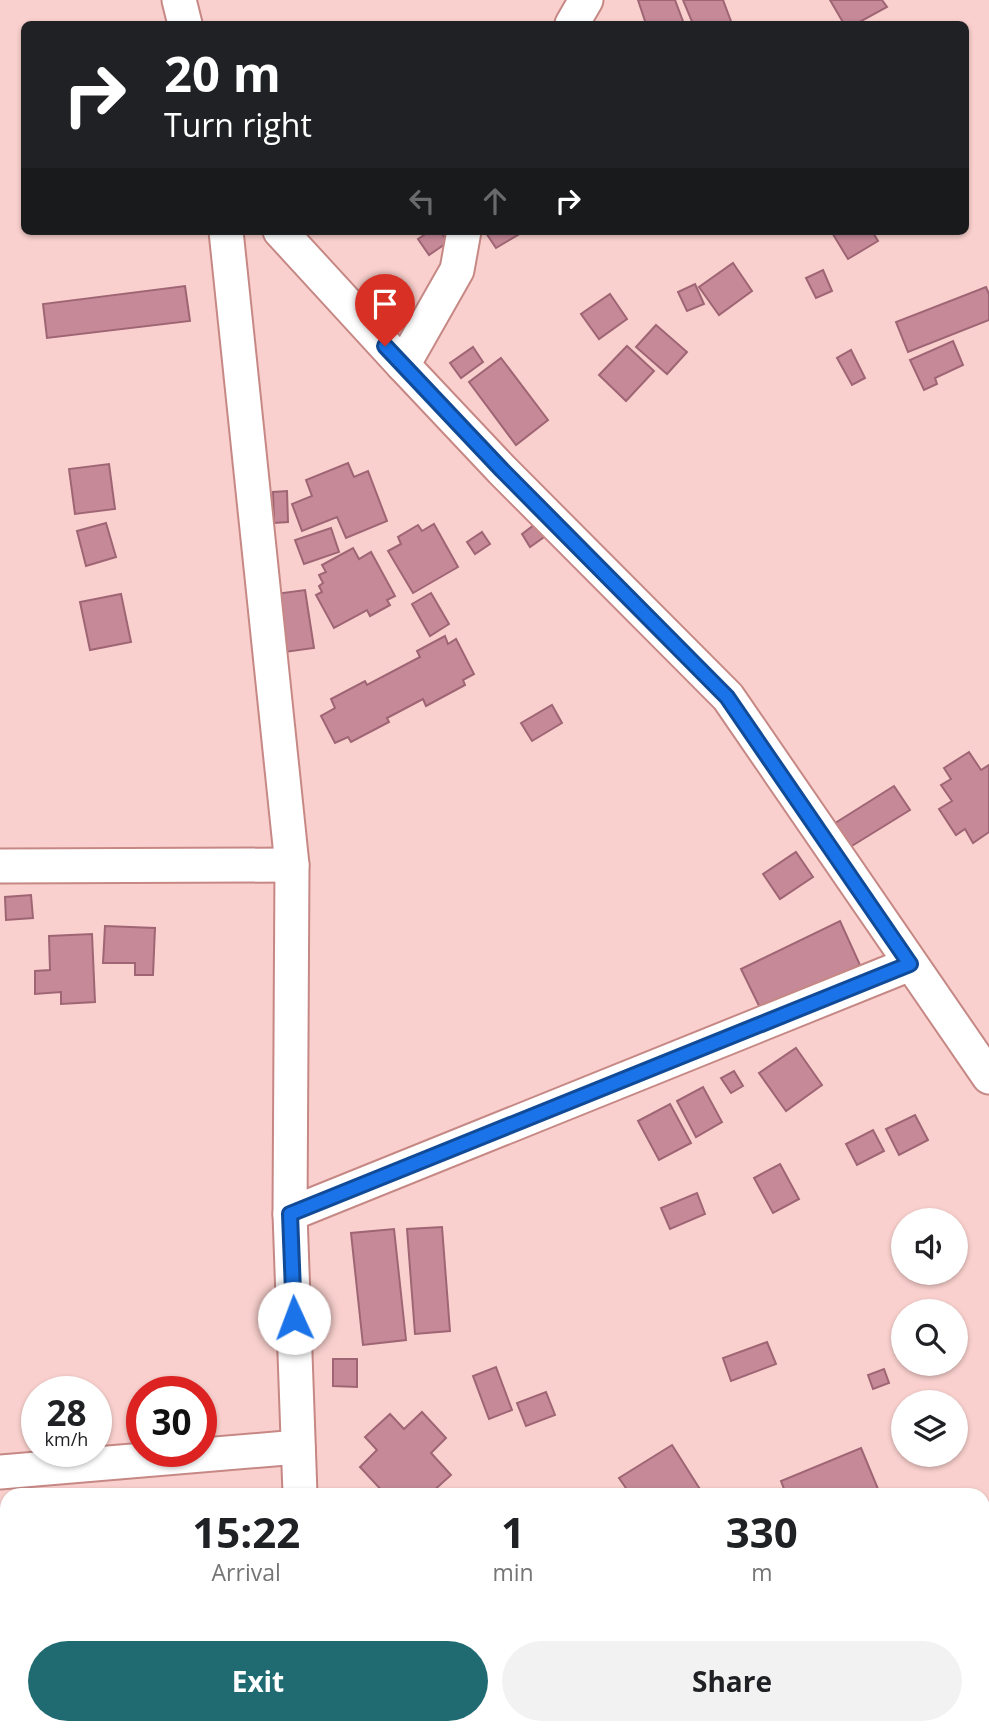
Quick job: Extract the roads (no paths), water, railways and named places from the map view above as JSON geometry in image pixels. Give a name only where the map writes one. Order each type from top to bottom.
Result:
[{"type":"street","points":[[179,0],[184,21]]},
{"type":"street","points":[[574,21],[586,0]]},
{"type":"street","points":[[226,235],[292,865],[290,1214],[300,1488]]},
{"type":"street","points":[[285,235],[502,470],[727,697],[989,1077]]},
{"type":"street","points":[[403,365],[457,270],[463,235]]},
{"type":"street","points":[[0,866],[292,865]]},
{"type":"street","points":[[290,1214],[910,964]]},
{"type":"street","points":[[0,1472],[298,1447]]}]
